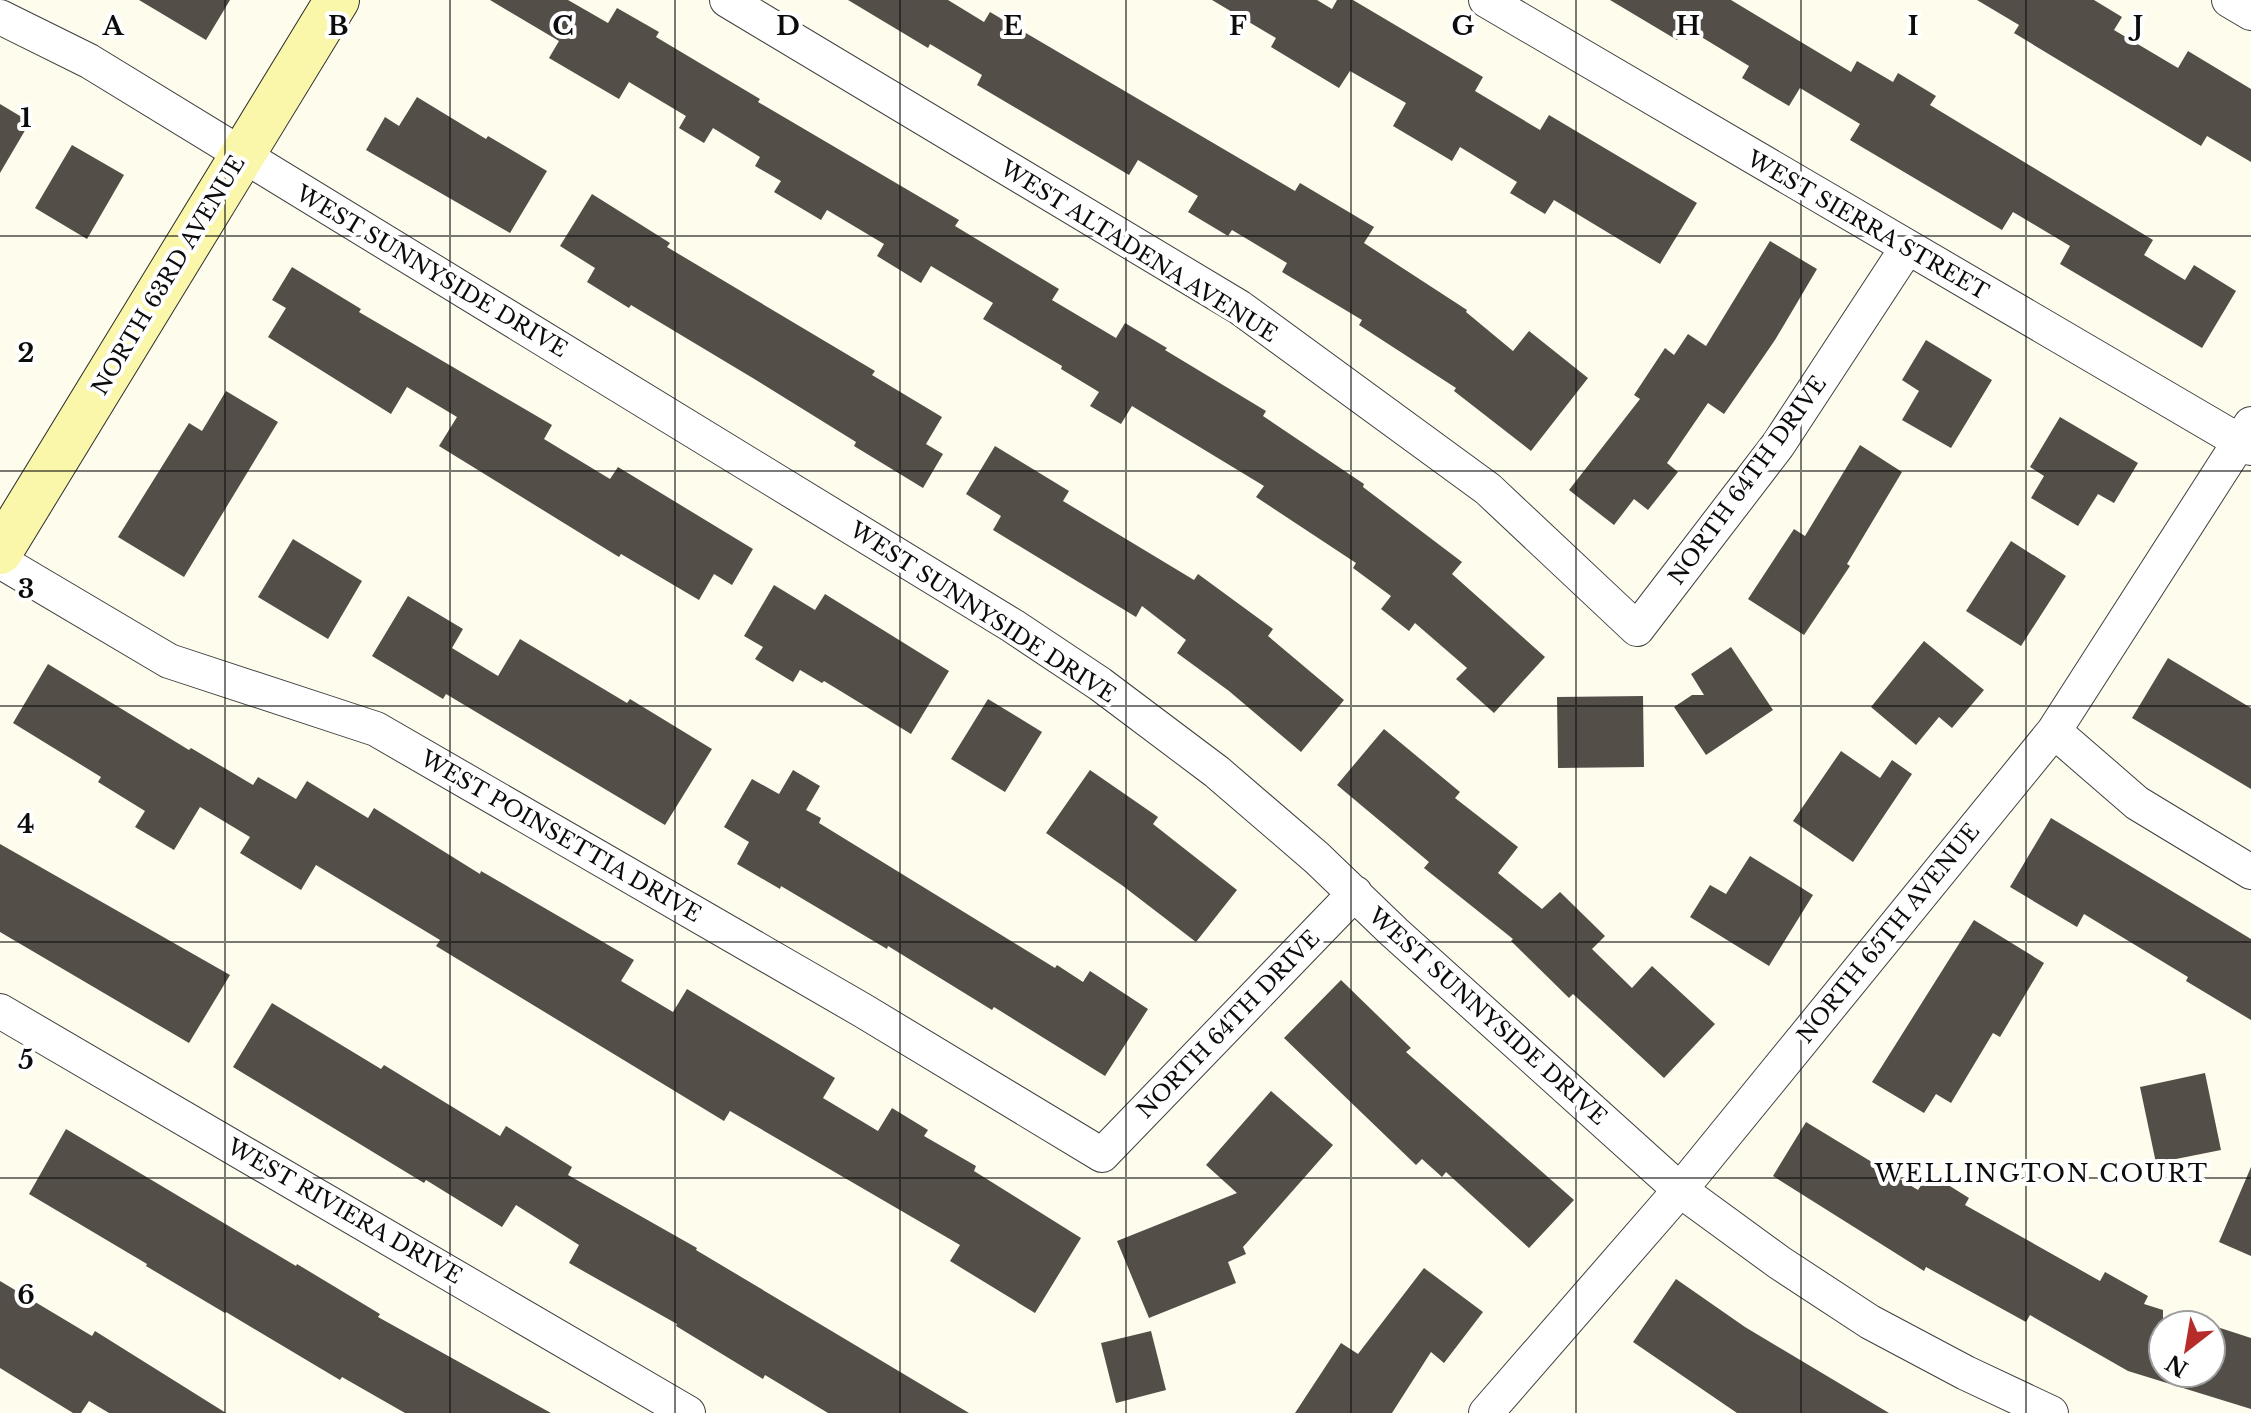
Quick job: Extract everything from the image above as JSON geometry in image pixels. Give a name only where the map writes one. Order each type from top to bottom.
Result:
[{"type":"street","name":"NORTH 63RD AVENUE","points":[[0,552],[337,0]]},
{"type":"street","name":"WEST ALTADENA AVENUE","points":[[727,0],[1239,307],[1488,489],[1637,629]]},
{"type":"street","name":"WEST SIERRA STREET","points":[[1486,0],[1907,248],[2247,438]]},
{"type":"street","points":[[2229,0],[2251,13]]},
{"type":"street","name":"WEST SUNNYSIDE DRIVE","points":[[0,17],[89,61],[1013,626],[1100,684],[1217,772],[1355,893],[1394,932],[1680,1190],[1780,1263],[1870,1322],[1966,1373],[2051,1413]]},
{"type":"street","name":"NORTH 64TH DRIVE","points":[[1637,629],[1778,445],[1907,248]]},
{"type":"street","name":"NORTH 65TH AVENUE","points":[[1486,1413],[1680,1190],[2054,731],[2247,438]]},
{"type":"street","name":"WEST POINSETTIA DRIVE","points":[[0,561],[169,661],[376,729],[862,1010],[1102,1155]]},
{"type":"street","points":[[2054,731],[2137,803],[2251,872]]},
{"type":"street","name":"NORTH 64TH DRIVE","points":[[1102,1155],[1355,893]]},
{"type":"street","name":"WEST RIVIERA DRIVE","points":[[0,1011],[688,1413]]},
{"type":"building","points":[[139,0],[230,0],[206,40]]},
{"type":"building","points":[[490,0],[568,0],[608,23],[617,8],[659,32],[656,37],[760,99],[758,102],[959,220],[955,226],[1059,289],[1052,300],[1116,338],[1125,323],[1167,348],[1165,350],[1266,411],[1263,416],[1364,484],[1363,487],[1462,562],[1452,574],[1545,657],[1494,713],[1456,679],[1467,668],[1415,623],[1409,631],[1381,609],[1391,596],[1353,568],[1356,563],[1256,497],[1264,486],[1132,406],[1121,424],[1090,406],[1099,392],[983,319],[993,303],[931,266],[921,283],[877,256],[884,244],[827,210],[821,220],[774,192],[781,181],[755,166],[760,157],[713,128],[704,143],[679,128],[686,116],[629,82],[619,99],[549,58],[559,41]]},
{"type":"building","points":[[848,0],[948,0],[984,22],[990,12],[1295,191],[1300,183],[1374,227],[1364,243],[1467,310],[1513,351],[1529,331],[1588,378],[1531,451],[1454,391],[1456,388],[1359,325],[1362,320],[1282,272],[1287,263],[1232,230],[1228,236],[1188,212],[1198,196],[1138,160],[1129,175],[977,85],[982,75],[930,44],[928,48]]},
{"type":"building","points":[[1212,0],[1317,0],[1332,9],[1337,0],[1353,0],[1483,77],[1475,91],[1540,130],[1549,115],[1697,203],[1660,264],[1554,200],[1545,214],[1510,193],[1517,182],[1460,147],[1452,161],[1393,126],[1406,103],[1350,71],[1339,88],[1271,47],[1276,38]]},
{"type":"building","points":[[1610,0],[1731,0],[1851,72],[1857,61],[1893,82],[1898,73],[1936,96],[1930,105],[2153,240],[2144,255],[2185,280],[2194,265],[2236,291],[2202,348],[2060,264],[2070,246],[2013,212],[2002,230],[1850,140],[1860,124],[1800,88],[1789,106],[1742,78],[1749,66],[1685,27],[1677,40]]},
{"type":"building","points":[[1977,0],[2094,0],[2122,17],[2114,30],[2178,68],[2188,51],[2251,89],[2251,162],[2207,136],[2201,146],[2014,33],[2019,25]]},
{"type":"building","points":[[417,97],[547,171],[510,233],[366,150],[385,117],[399,126]]},
{"type":"building","points":[[0,104],[30,122],[0,173]]},
{"type":"building","points":[[72,145],[124,175],[87,239],[35,208]]},
{"type":"building","points":[[592,194],[670,243],[667,247],[875,371],[872,375],[942,417],[926,444],[943,454],[923,488],[756,380],[587,282],[595,268],[560,246]]},
{"type":"building","points":[[1770,241],[1817,269],[1775,340],[1724,414],[1708,403],[1667,463],[1678,472],[1648,510],[1634,499],[1614,525],[1569,490],[1640,399],[1634,395],[1665,348],[1674,355],[1688,334],[1706,346]]},
{"type":"building","points":[[292,267],[361,309],[359,312],[552,425],[544,439],[610,479],[618,467],[753,549],[732,585],[714,574],[699,600],[621,554],[619,557],[439,446],[457,417],[407,387],[391,414],[268,337],[286,308],[272,300]]},
{"type":"building","points":[[1926,340],[1992,380],[1951,448],[1902,420],[1919,391],[1902,380]]},
{"type":"building","points":[[226,391],[278,422],[184,577],[118,537],[189,423],[202,431]]},
{"type":"building","points":[[2060,417],[2138,463],[2114,503],[2098,494],[2078,526],[2031,498],[2044,476],[2030,467]]},
{"type":"building","points":[[1860,445],[1902,472],[1847,564],[1850,566],[1804,635],[1748,599],[1794,529],[1805,536]]},
{"type":"building","points":[[995,446],[1069,491],[1063,501],[1194,580],[1198,574],[1273,629],[1268,636],[1344,700],[1301,752],[1229,691],[1177,653],[1186,640],[1142,606],[1136,617],[993,530],[1001,516],[966,494]]},
{"type":"building","points":[[293,539],[362,581],[328,639],[258,597]]},
{"type":"building","points":[[2011,541],[2066,576],[2021,646],[1966,611]]},
{"type":"building","points":[[774,585],[815,610],[825,594],[949,671],[911,734],[824,681],[822,683],[800,670],[793,682],[755,659],[763,647],[744,636]]},
{"type":"building","points":[[408,596],[463,629],[452,648],[498,676],[520,639],[627,703],[630,699],[712,749],[665,825],[446,694],[443,699],[372,656]]},
{"type":"building","points":[[1924,641],[1984,690],[1952,728],[1939,717],[1916,745],[1871,707]]},
{"type":"building","points":[[1731,647],[1773,710],[1706,755],[1674,707],[1692,695],[1704,695],[1691,674]]},
{"type":"building","points":[[2168,658],[2251,708],[2251,789],[2132,718]]},
{"type":"building","points":[[48,664],[253,785],[258,777],[296,799],[307,781],[368,818],[374,808],[480,874],[481,871],[634,960],[621,981],[673,1012],[687,989],[835,1078],[823,1098],[878,1131],[892,1108],[928,1130],[924,1136],[976,1166],[974,1171],[1081,1238],[1035,1313],[950,1261],[960,1245],[730,1111],[724,1121],[436,946],[440,940],[316,865],[301,890],[240,853],[250,837],[200,807],[174,850],[135,827],[145,811],[98,782],[101,777],[13,723]]},
{"type":"building","points":[[1643,696],[1644,767],[1558,768],[1557,697]]},
{"type":"building","points":[[988,699],[1042,732],[1005,792],[951,759]]},
{"type":"building","points":[[1384,729],[1460,792],[1455,798],[1518,847],[1498,873],[1542,909],[1560,892],[1605,936],[1592,949],[1632,988],[1652,966],[1715,1024],[1664,1078],[1573,994],[1569,998],[1511,941],[1513,939],[1424,868],[1429,862],[1337,785]]},
{"type":"building","points":[[1841,751],[1880,778],[1892,760],[1912,774],[1853,862],[1793,821]]},
{"type":"building","points":[[793,770],[820,786],[806,810],[821,818],[819,823],[1055,968],[1057,965],[1083,982],[1090,971],[1148,1009],[1105,1076],[994,1007],[992,1010],[888,946],[887,949],[781,886],[780,889],[737,864],[749,842],[724,827],[752,779],[779,794]]},
{"type":"building","points":[[1090,770],[1158,817],[1153,824],[1237,890],[1196,942],[1046,833]]},
{"type":"building","points":[[2051,818],[2251,939],[2251,1020],[2186,981],[2188,977],[2084,914],[2077,927],[2010,887]]},
{"type":"building","points":[[0,844],[230,975],[189,1043],[0,932]]},
{"type":"building","points":[[1750,856],[1813,895],[1769,966],[1690,917],[1710,885],[1726,894]]},
{"type":"building","points":[[1974,920],[2044,963],[2000,1037],[1993,1033],[1951,1103],[1936,1094],[1924,1113],[1872,1082]]},
{"type":"building","points":[[1341,980],[1411,1048],[1406,1052],[1574,1200],[1529,1248],[1446,1172],[1442,1177],[1422,1159],[1416,1165],[1284,1038]]},
{"type":"building","points":[[272,1003],[381,1069],[384,1065],[500,1136],[506,1126],[572,1167],[568,1175],[697,1248],[969,1413],[828,1413],[765,1375],[763,1379],[677,1324],[569,1263],[579,1245],[516,1205],[502,1227],[426,1180],[424,1183],[233,1067]]},
{"type":"building","points":[[2205,1073],[2221,1150],[2156,1163],[2140,1087]]},
{"type":"building","points":[[1271,1091],[1333,1145],[1243,1247],[1246,1254],[1228,1262],[1236,1283],[1149,1318],[1117,1241],[1237,1193],[1206,1165]]},
{"type":"building","points":[[1806,1122],[1918,1190],[1929,1173],[1969,1198],[1965,1205],[2100,1281],[2105,1272],[2148,1296],[2144,1304],[2160,1309],[2147,1309],[2147,1377],[2128,1371],[2030,1315],[2026,1322],[1926,1267],[1924,1271],[1773,1176]]},
{"type":"building","points":[[66,1129],[380,1314],[378,1317],[551,1413],[405,1413],[342,1377],[340,1380],[225,1313],[29,1194]]},
{"type":"building","points":[[2251,1167],[2251,1256],[2219,1242]]},
{"type":"building","points":[[1424,1268],[1483,1312],[1444,1363],[1431,1352],[1392,1413],[1295,1413],[1341,1343],[1358,1354]]},
{"type":"building","points":[[1676,1279],[1745,1327],[1889,1413],[1737,1413],[1633,1342]]},
{"type":"building","points":[[0,1281],[92,1336],[95,1331],[226,1413],[109,1413],[89,1401],[81,1413],[73,1413],[0,1368]]},
{"type":"building","points":[[2227,1330],[2251,1338],[2251,1409],[2186,1389],[2227,1389]]},
{"type":"building","points":[[1151,1331],[1166,1390],[1116,1403],[1101,1343]]},
{"type":"district","name":"WELLINGTON COURT","points":[[2042,1174]]}]
